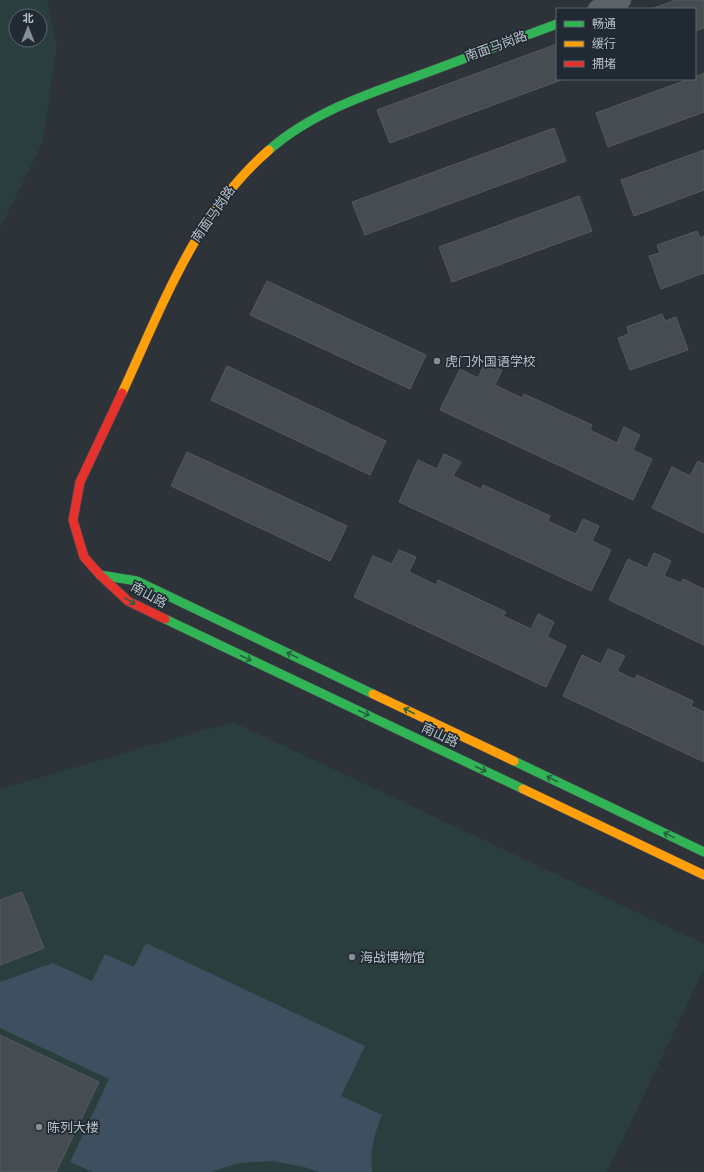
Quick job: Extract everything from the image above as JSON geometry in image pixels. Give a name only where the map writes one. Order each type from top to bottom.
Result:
[{"type":"street","points":[[600,8],[622,0]]},
{"type":"street","name":"南面马岗路","points":[[100,575],[84,557],[73,520],[80,482],[178,272],[197,236],[216,207],[234,184],[255,162],[277,143],[303,126],[332,110],[365,95],[556,24]]},
{"type":"street","name":"南山路","points":[[100,575],[137,581],[704,852]]},
{"type":"street","name":"南山路","points":[[100,575],[128,601],[704,875]]},
{"type":"shaded area","points":[[0,0],[47,0],[57,46],[43,141],[0,228]]},
{"type":"shaded area","name":"海战博物馆","points":[[233,722],[704,944],[704,969],[607,1172],[0,1172],[0,789]]},
{"type":"water","points":[[146,943],[365,1046],[341,1096],[382,1115],[373,1143],[372,1172],[320,1172],[273,1161],[235,1164],[211,1172],[93,1172],[70,1162],[109,1079],[0,1028],[0,982],[53,963],[92,981],[105,954],[134,967]]},
{"type":"building","points":[[676,0],[704,0],[704,28],[696,31],[696,8],[654,8]]},
{"type":"building","points":[[556,44],[556,80],[561,80],[390,143],[377,110]]},
{"type":"building","points":[[704,73],[704,112],[608,147],[596,113],[686,80],[696,80],[696,77]]},
{"type":"building","points":[[554,128],[566,161],[365,235],[352,202]]},
{"type":"building","points":[[704,150],[704,190],[634,216],[621,180]]},
{"type":"building","points":[[579,196],[592,231],[452,282],[439,247]]},
{"type":"building","points":[[697,231],[700,238],[704,236],[704,273],[661,289],[649,256],[660,253],[657,245]]},
{"type":"building","points":[[267,281],[426,355],[410,389],[250,315]]},
{"type":"building","points":[[662,314],[665,321],[676,317],[688,350],[630,370],[618,338],[629,334],[627,327]]},
{"type":"building","points":[[485,363],[502,370],[495,385],[522,398],[524,394],[592,425],[590,430],[617,443],[624,427],[640,435],[633,450],[652,459],[633,500],[440,410],[460,369],[478,378]]},
{"type":"building","points":[[227,366],[386,441],[370,475],[211,400]]},
{"type":"building","points":[[187,452],[347,526],[330,561],[171,486]]},
{"type":"building","points":[[444,454],[461,462],[453,476],[481,489],[483,485],[550,516],[548,521],[576,534],[583,519],[599,526],[592,541],[611,550],[591,591],[399,502],[418,460],[437,469]]},
{"type":"building","points":[[698,461],[704,464],[704,533],[652,508],[672,467],[690,476]]},
{"type":"building","points":[[399,550],[416,557],[409,572],[436,585],[438,580],[506,612],[503,616],[531,629],[538,614],[554,622],[547,637],[566,646],[546,687],[354,597],[373,556],[392,564]]},
{"type":"building","points":[[654,553],[671,561],[664,576],[681,583],[683,579],[704,589],[704,645],[609,600],[628,559],[647,568]]},
{"type":"building","points":[[608,649],[625,656],[617,671],[634,679],[637,675],[693,701],[691,706],[704,712],[704,762],[563,696],[582,655],[601,664]]},
{"type":"building","points":[[22,892],[44,948],[0,965],[0,900]]},
{"type":"building","name":"陈列大楼","points":[[0,1035],[99,1082],[56,1172],[0,1172]]},
{"type":"traffic: fast","points":[[269,150],[304,125],[323,114],[362,96],[556,24]]},
{"type":"traffic: fast","points":[[100,575],[137,581],[373,694]]},
{"type":"traffic: fast","points":[[165,619],[523,789]]},
{"type":"traffic: fast","points":[[514,761],[704,852]]},
{"type":"traffic: slow","points":[[122,393],[167,295],[201,232],[220,203],[243,175],[269,150]]},
{"type":"traffic: slow","points":[[373,694],[514,761]]},
{"type":"traffic: slow","points":[[523,789],[704,875]]},
{"type":"traffic: jam","points":[[122,393],[80,482],[73,520],[84,557],[100,575],[128,601],[165,619]]},
{"type":"place","name":"虎门外国语学校","points":[[437,361]]},
{"type":"place","name":"海战博物馆","points":[[352,957]]},
{"type":"place","name":"陈列大楼","points":[[39,1127]]}]
